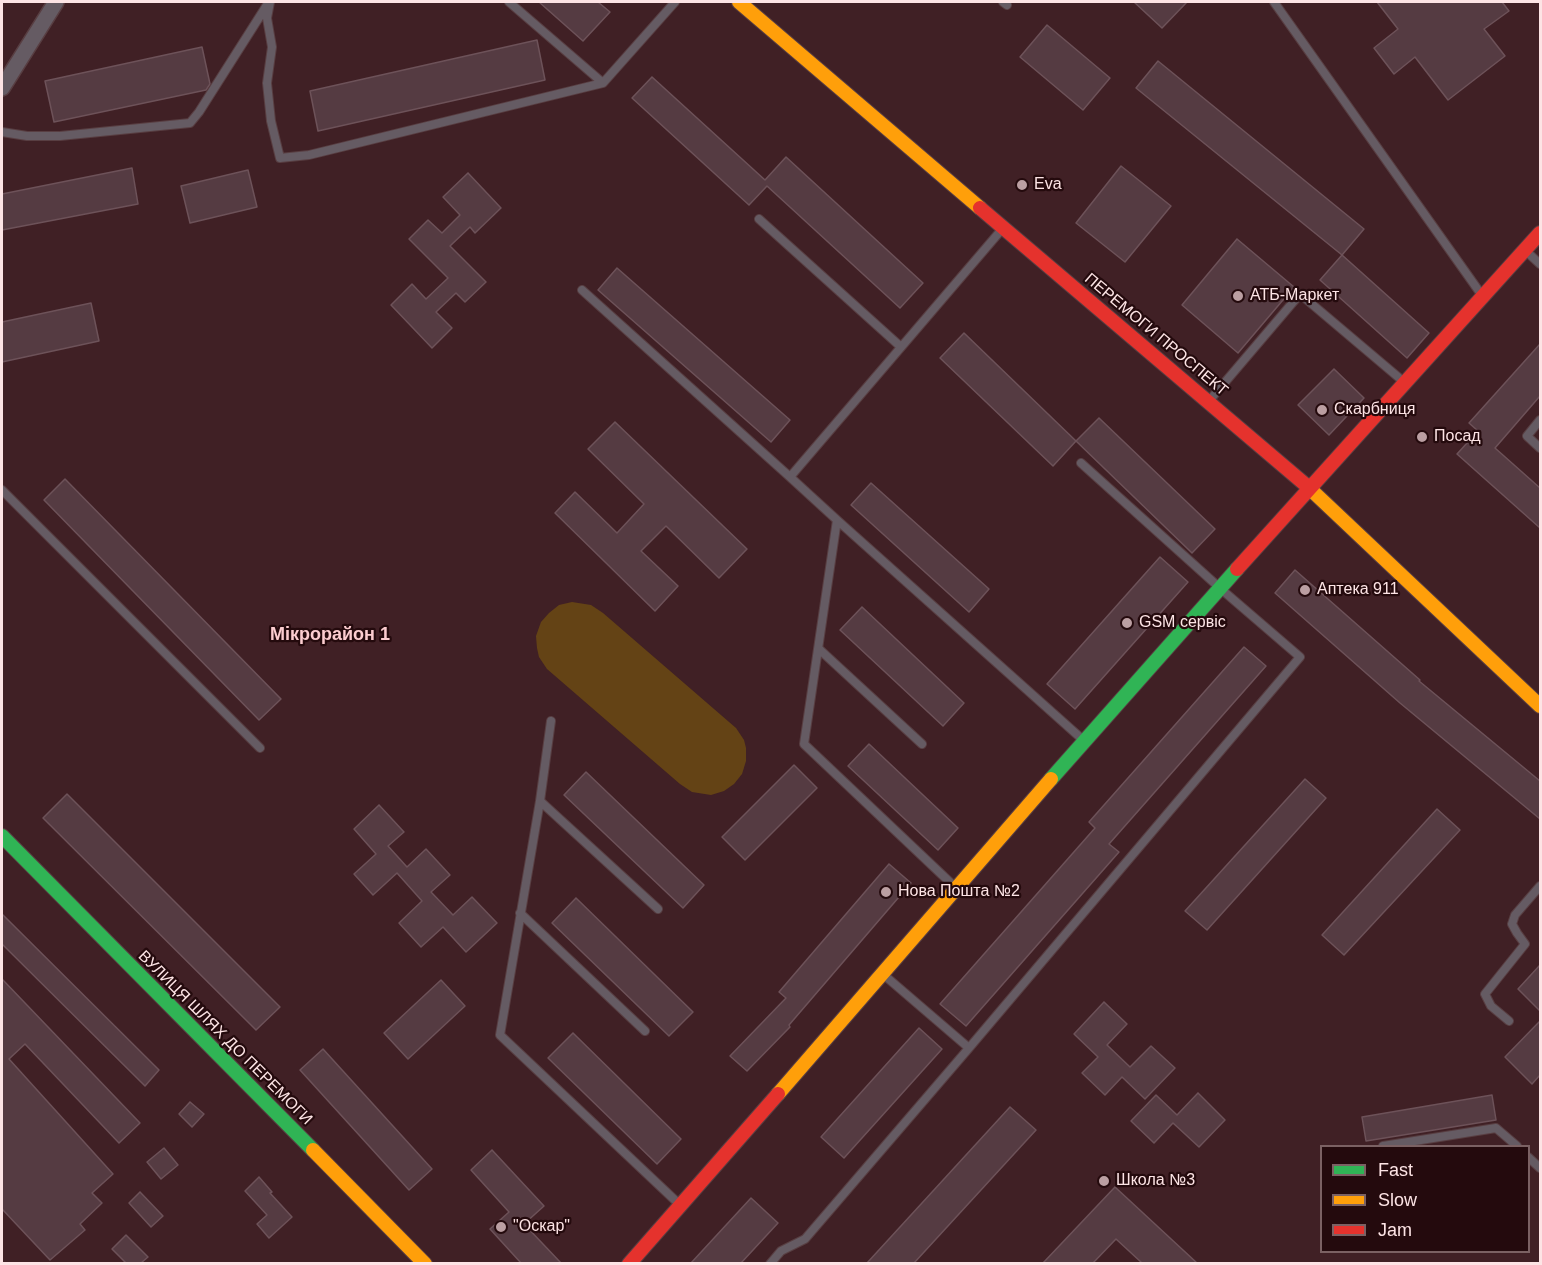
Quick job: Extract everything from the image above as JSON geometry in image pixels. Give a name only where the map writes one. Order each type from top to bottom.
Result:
[{"type":"street","points":[[2,88],[56,2]]},
{"type":"street","name":"ПЕРЕМОГИ ПРОСПЕКТ","points":[[739,2],[1309,488],[1540,706]]},
{"type":"street","points":[[629,1263],[1084,741],[1540,232]]},
{"type":"street","name":"ВУЛИЦЯ ШЛЯХ ДО ПЕРЕМОГИ","points":[[2,836],[425,1263]]},
{"type":"lane","points":[[270,2],[267,18],[272,47],[267,83],[271,121],[280,158],[309,155],[603,83],[675,2]]},
{"type":"lane","points":[[2,132],[27,136],[60,136],[189,123],[199,112],[270,2]]},
{"type":"lane","points":[[509,2],[603,83]]},
{"type":"lane","points":[[1274,2],[1483,297]]},
{"type":"lane","points":[[759,219],[901,347]]},
{"type":"lane","points":[[790,477],[1004,227]]},
{"type":"lane","points":[[1525,250],[1540,264]]},
{"type":"lane","points":[[582,290],[1084,741]]},
{"type":"lane","points":[[1209,402],[1300,294],[1405,383]]},
{"type":"lane","points":[[1540,420],[1527,436],[1540,447]]},
{"type":"lane","points":[[770,1263],[782,1251],[805,1239],[1300,657],[1080,463]]},
{"type":"lane","points":[[2,490],[260,748]]},
{"type":"lane","points":[[837,520],[804,744],[957,889]]},
{"type":"lane","points":[[819,649],[922,744]]},
{"type":"lane","points":[[551,721],[540,801],[500,1035],[680,1205]]},
{"type":"lane","points":[[540,801],[658,909]]},
{"type":"lane","points":[[1509,1021],[1491,1006],[1485,994],[1525,944],[1512,924],[1515,915],[1540,886]]},
{"type":"lane","points":[[520,913],[645,1031]]},
{"type":"lane","points":[[883,974],[969,1048]]},
{"type":"lane","points":[[1389,1145],[1496,1128],[1516,1145]]},
{"type":"shaded area","points":[[572,602],[591,605],[603,613],[736,728],[744,740],[746,761],[742,774],[734,784],[724,791],[711,795],[692,792],[547,669],[539,657],[537,648],[536,636],[541,622],[559,605]]},
{"type":"building","points":[[539,2],[598,2],[610,12],[583,41]]},
{"type":"building","points":[[1134,2],[1187,2],[1162,28]]},
{"type":"building","points":[[1377,2],[1502,2],[1509,11],[1484,29],[1505,56],[1448,100],[1415,57],[1394,74],[1374,48],[1398,29]]},
{"type":"building","points":[[1047,25],[1110,78],[1083,110],[1020,57]]},
{"type":"building","points":[[537,40],[545,80],[318,131],[310,91]]},
{"type":"building","points":[[202,47],[210,84],[206,90],[54,122],[45,81]]},
{"type":"building","points":[[1158,61],[1364,229],[1342,255],[1136,88]]},
{"type":"building","points":[[652,77],[765,180],[786,157],[923,283],[900,308],[767,186],[749,205],[632,98]]},
{"type":"building","points":[[1121,166],[1171,206],[1125,262],[1076,223]]},
{"type":"building","points":[[132,168],[138,204],[2,230],[2,194]]},
{"type":"building","points":[[248,170],[257,207],[190,223],[181,186]]},
{"type":"building","points":[[468,173],[501,208],[475,233],[470,227],[450,246],[486,282],[465,302],[456,293],[436,312],[452,328],[432,348],[391,305],[412,284],[426,299],[448,278],[409,239],[428,220],[442,233],[460,215],[443,197]]},
{"type":"building","name":"АТБ-Маркет","points":[[1237,239],[1294,287],[1238,353],[1182,305]]},
{"type":"building","points":[[1342,255],[1429,333],[1407,358],[1320,280]]},
{"type":"building","points":[[617,268],[790,420],[771,442],[598,290]]},
{"type":"building","points":[[91,303],[99,341],[2,362],[2,322]]},
{"type":"building","points":[[964,333],[1076,441],[1053,466],[940,358]]},
{"type":"building","points":[[1540,344],[1540,396],[1495,448],[1540,488],[1540,528],[1457,454],[1478,431],[1469,423]]},
{"type":"building","points":[[1334,369],[1364,398],[1329,435],[1298,405]]},
{"type":"building","points":[[1099,418],[1215,529],[1192,553],[1076,441]]},
{"type":"building","points":[[615,422],[747,549],[719,578],[666,526],[641,551],[678,586],[655,611],[555,513],[575,492],[617,533],[644,504],[588,449]]},
{"type":"building","points":[[65,479],[281,699],[259,720],[44,500]]},
{"type":"building","points":[[871,483],[989,589],[969,612],[851,505]]},
{"type":"building","points":[[1160,557],[1188,582],[1075,709],[1047,684]]},
{"type":"building","points":[[1295,570],[1419,681],[1540,781],[1540,819],[1400,703],[1275,593]]},
{"type":"building","points":[[862,607],[964,703],[943,726],[840,630]]},
{"type":"building","points":[[1244,647],[1266,666],[1109,844],[1119,852],[966,1026],[940,1004],[1095,828],[1089,822]]},
{"type":"building","points":[[869,744],[958,828],[938,850],[848,766]]},
{"type":"building","points":[[794,765],[817,788],[745,860],[722,837]]},
{"type":"building","points":[[586,772],[704,885],[683,908],[564,795]]},
{"type":"building","points":[[1305,779],[1326,798],[1207,930],[1185,911]]},
{"type":"building","points":[[67,794],[280,1007],[256,1030],[43,818]]},
{"type":"building","points":[[379,805],[404,832],[388,846],[407,867],[426,849],[450,875],[431,892],[453,915],[472,897],[497,923],[466,952],[443,927],[421,947],[399,923],[422,901],[397,873],[373,895],[354,874],[376,854],[354,829]]},
{"type":"building","points":[[1437,809],[1460,830],[1344,955],[1322,935]]},
{"type":"building","points":[[889,864],[911,883],[789,1025],[790,1027],[747,1071],[730,1056],[786,998],[779,992]]},
{"type":"building","points":[[576,898],[693,1012],[669,1036],[552,923]]},
{"type":"building","points":[[2,914],[159,1070],[145,1086],[2,944]]},
{"type":"building","points":[[1540,965],[1540,1011],[1518,989]]},
{"type":"building","points":[[2,979],[140,1123],[119,1143],[25,1044],[9,1059],[113,1174],[92,1193],[102,1203],[80,1224],[85,1230],[50,1260],[2,1209]]},
{"type":"building","points":[[441,980],[465,1006],[408,1059],[384,1033]]},
{"type":"building","points":[[1104,1002],[1127,1024],[1107,1045],[1130,1067],[1151,1046],[1175,1068],[1145,1099],[1122,1077],[1105,1095],[1082,1073],[1098,1057],[1074,1034]]},
{"type":"building","points":[[1540,1021],[1540,1075],[1532,1084],[1505,1057]]},
{"type":"building","points":[[919,1028],[942,1049],[844,1158],[821,1137]]},
{"type":"building","points":[[573,1033],[681,1139],[657,1164],[548,1058]]},
{"type":"building","points":[[323,1049],[432,1169],[409,1190],[300,1070]]},
{"type":"building","points":[[1198,1093],[1225,1120],[1199,1147],[1173,1123],[1154,1143],[1131,1121],[1156,1095],[1177,1115]]},
{"type":"building","points":[[1492,1095],[1496,1120],[1366,1141],[1362,1117]]},
{"type":"building","points":[[190,1102],[204,1114],[192,1127],[179,1114]]},
{"type":"building","points":[[1010,1107],[1036,1130],[914,1263],[867,1263]]},
{"type":"building","points":[[164,1148],[178,1165],[161,1179],[147,1162]]},
{"type":"building","points":[[492,1150],[544,1206],[524,1224],[561,1263],[521,1263],[490,1229],[509,1212],[471,1170]]},
{"type":"building","points":[[259,1177],[292,1217],[269,1238],[257,1224],[267,1215],[245,1191]]},
{"type":"building","points":[[1115,1187],[1197,1263],[1142,1263],[1116,1239],[1093,1263],[1043,1263]]},
{"type":"building","points":[[140,1192],[163,1216],[151,1227],[129,1203]]},
{"type":"building","points":[[751,1198],[778,1223],[741,1263],[691,1263]]},
{"type":"building","points":[[126,1235],[148,1257],[141,1263],[126,1263],[112,1249]]},
{"type":"traffic: fast","points":[[1051,779],[1237,569]]},
{"type":"traffic: fast","points":[[2,836],[313,1150]]},
{"type":"traffic: slow","points":[[739,2],[980,208]]},
{"type":"traffic: slow","points":[[1307,486],[1540,706]]},
{"type":"traffic: slow","points":[[778,1094],[1051,779]]},
{"type":"traffic: slow","points":[[313,1150],[425,1264]]},
{"type":"traffic: jam","points":[[980,208],[1307,486]]},
{"type":"traffic: jam","points":[[1237,569],[1540,233]]},
{"type":"traffic: jam","points":[[629,1264],[778,1094]]},
{"type":"place","name":"Eva","points":[[1022,185]]},
{"type":"place","name":"АТБ-Маркет","points":[[1238,296]]},
{"type":"place","name":"Скарбниця","points":[[1322,410]]},
{"type":"place","name":"Посад","points":[[1422,437]]},
{"type":"place","name":"Аптека 911","points":[[1305,590]]},
{"type":"place","name":"GSM сервіс","points":[[1127,623]]},
{"type":"place","name":"Нова Пошта №2","points":[[886,892]]},
{"type":"place","name":"Школа №3","points":[[1104,1181]]},
{"type":"place","name":"\"Оскар\"","points":[[501,1227]]},
{"type":"district","name":"Мікрорайон 1","points":[[330,635]]}]
